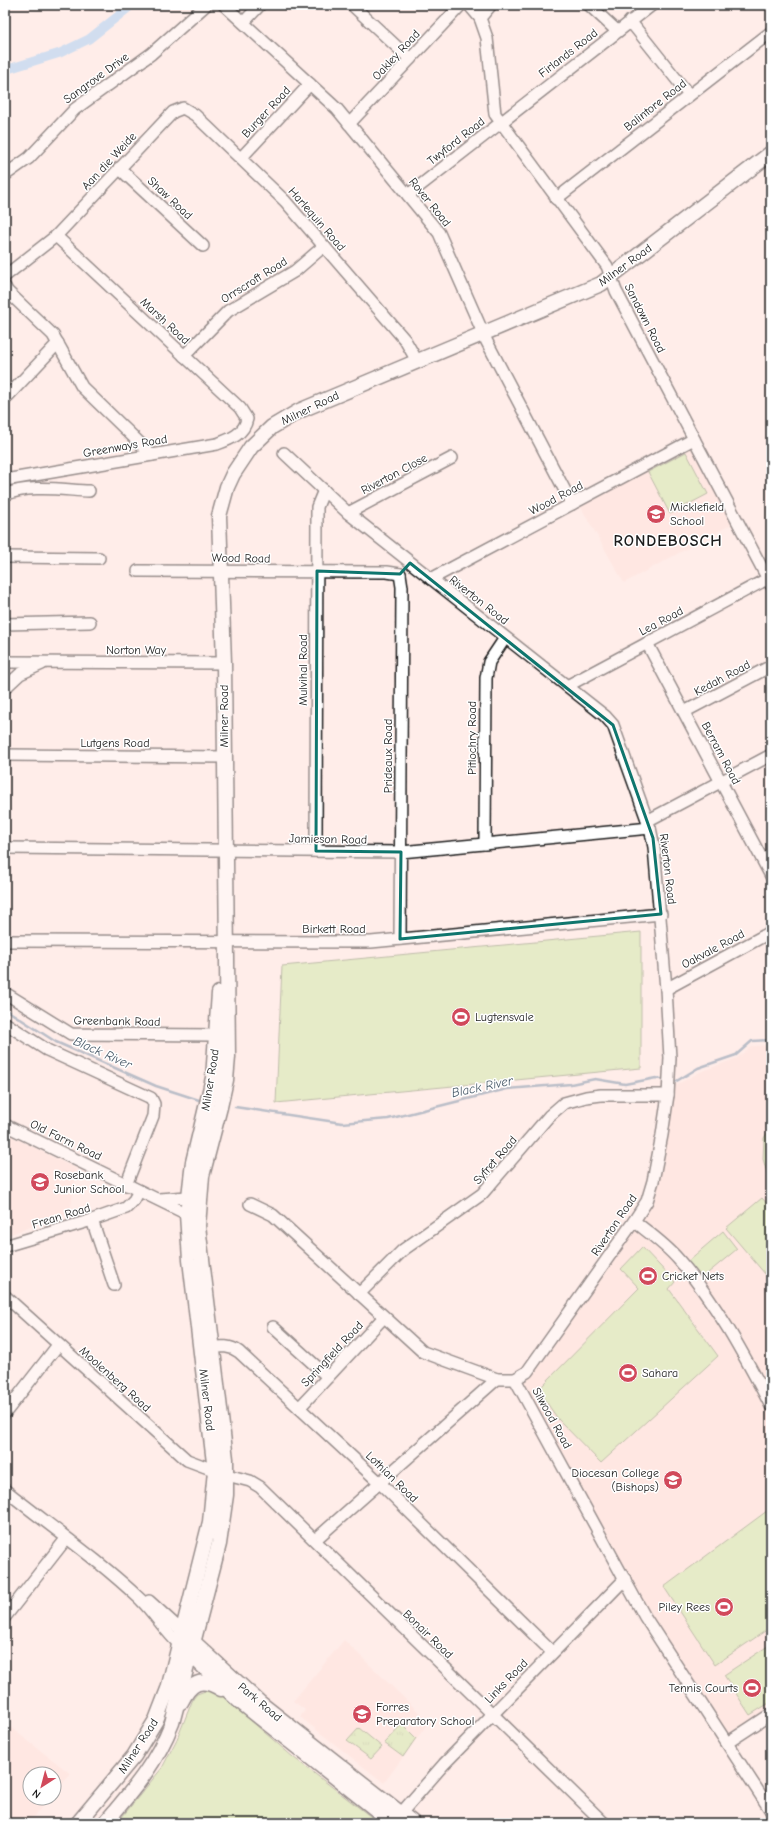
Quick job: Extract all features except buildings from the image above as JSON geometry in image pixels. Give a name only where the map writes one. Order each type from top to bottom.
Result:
[{"type":"main road","name":"Milner Road","points":[[105,1823],[151,1766],[172,1723],[186,1643],[221,1473],[207,1348],[198,1216],[202,1176],[226,1080],[228,984],[225,945],[226,851],[224,663],[218,526],[221,507],[233,474],[257,440],[279,422],[299,411],[483,333],[563,301],[611,278],[769,158]]},
{"type":"main road","name":"Milner Road","points":[[207,1348],[188,1245],[187,1214],[188,1197],[194,1162],[213,1078],[220,984],[225,945]]},
{"type":"main road","name":"Milner Road","points":[[78,1823],[123,1771],[149,1734],[162,1706],[186,1643]]},
{"type":"main road","name":"Park Road","points":[[186,1643],[238,1700],[396,1820],[413,1823]]},
{"type":"main road","name":"Park Road","points":[[186,1643],[265,1707],[396,1820]]},
{"type":"main road","points":[[172,1723],[187,1692],[198,1683],[210,1683],[238,1700]]},
{"type":"street","name":"Sangrove Drive","points":[[5,175],[28,158],[75,109],[151,54],[206,5]]},
{"type":"street","name":"Rover Road","points":[[224,5],[337,108],[439,233],[483,333],[572,504]]},
{"type":"street","points":[[244,22],[260,5]]},
{"type":"street","points":[[352,5],[410,59]]},
{"type":"street","name":"Oakley Road","points":[[349,124],[461,5]]},
{"type":"street","name":"Sandown Road","points":[[469,5],[480,18],[488,42],[493,109],[500,123],[603,261],[694,439],[768,575]]},
{"type":"street","points":[[480,18],[491,5]]},
{"type":"street","points":[[589,5],[617,31]]},
{"type":"street","name":"Firlands Road","points":[[500,123],[652,5]]},
{"type":"street","points":[[630,21],[689,95]]},
{"type":"street","name":"Balintore Road","points":[[556,198],[771,32]]},
{"type":"street","name":"Burger Road","points":[[241,158],[310,84]]},
{"type":"street","name":"Harlequin Road","points":[[183,108],[195,115],[285,201],[405,340],[417,361]]},
{"type":"street","name":"Aan die Weide","points":[[56,236],[173,112],[183,108]]},
{"type":"street","name":"Twyford Road","points":[[408,195],[500,123]]},
{"type":"street","name":"Shaw Road","points":[[120,168],[202,246]]},
{"type":"street","points":[[5,276],[56,236]]},
{"type":"street","name":"Marsh Road","points":[[56,236],[246,414],[247,419],[244,428]]},
{"type":"street","name":"Orrscroft Road","points":[[184,356],[228,311],[295,271],[324,246]]},
{"type":"street","points":[[6,290],[49,330],[58,343],[82,387],[152,455]]},
{"type":"street","points":[[5,399],[58,343]]},
{"type":"street","name":"Greenways Road","points":[[5,480],[217,444],[234,437],[244,428]]},
{"type":"street","name":"Wood Road","points":[[430,579],[694,439]]},
{"type":"street","name":"Riverton Road","points":[[284,453],[348,513],[605,716],[613,725],[648,825],[658,868],[666,989],[669,1067],[668,1093],[662,1135],[651,1190],[647,1201],[634,1221],[527,1372],[515,1379]]},
{"type":"street","name":"Riverton Close","points":[[348,513],[452,458]]},
{"type":"street","points":[[5,495],[17,491],[31,490],[89,491]]},
{"type":"street","name":"Mulvihal Road","points":[[316,851],[317,507],[324,490]]},
{"type":"street","points":[[5,557],[99,558]]},
{"type":"street","points":[[400,574],[410,563]]},
{"type":"street","name":"Wood Road","points":[[138,571],[387,572],[400,574]]},
{"type":"street","name":"Prideaux Road","points":[[400,574],[402,587],[400,939]]},
{"type":"street","name":"Lea Road","points":[[567,686],[768,575]]},
{"type":"street","points":[[5,624],[90,622]]},
{"type":"street","name":"Pitlochry Road","points":[[485,844],[486,678],[490,662],[505,638]]},
{"type":"street","name":"Berram Road","points":[[647,643],[771,876]]},
{"type":"street","name":"Norton Way","points":[[5,662],[224,663]]},
{"type":"street","points":[[5,688],[20,674],[49,662]]},
{"type":"street","name":"Kedah Road","points":[[684,712],[771,666]]},
{"type":"street","name":"Lutgens Road","points":[[5,755],[224,757]]},
{"type":"street","name":"Jamieson Road","points":[[5,848],[401,852],[648,825],[720,781],[771,755]]},
{"type":"street","name":"Birkett Road","points":[[5,941],[225,945],[371,942],[661,914]]},
{"type":"street","name":"Oakvale Road","points":[[666,989],[771,932]]},
{"type":"street","name":"Greenbank Road","points":[[5,993],[71,1034],[217,1035]]},
{"type":"street","points":[[5,1024],[47,1050],[151,1098],[154,1104],[153,1116],[126,1184]]},
{"type":"street","name":"Syfret Road","points":[[359,1294],[403,1250],[482,1194],[549,1116],[564,1103],[586,1097],[613,1094],[668,1093]]},
{"type":"street","name":"Old Farm Road","points":[[5,1125],[187,1214]]},
{"type":"street","name":"Frean Road","points":[[5,1246],[92,1220],[126,1208],[134,1200],[139,1191]]},
{"type":"street","name":"Old Farm Road","points":[[159,1199],[188,1197]]},
{"type":"street","points":[[250,1204],[273,1215],[384,1317],[427,1354],[497,1379],[515,1379]]},
{"type":"street","points":[[92,1220],[114,1285]]},
{"type":"street","points":[[634,1221],[666,1247],[692,1276],[726,1326],[771,1406]]},
{"type":"street","name":"Moolenberg Road","points":[[5,1296],[181,1455],[191,1462],[221,1473]]},
{"type":"street","name":"Springfield Road","points":[[299,1408],[384,1317]]},
{"type":"street","points":[[273,1327],[328,1377]]},
{"type":"street","points":[[5,1413],[58,1344]]},
{"type":"street","name":"Lothian Road","points":[[207,1348],[230,1347],[239,1352],[379,1482],[552,1652]]},
{"type":"street","points":[[315,1540],[497,1379]]},
{"type":"street","name":"Silwood Road","points":[[515,1379],[667,1652],[771,1811]]},
{"type":"street","name":"Bonair Road","points":[[221,1473],[256,1484],[604,1823]]},
{"type":"street","name":"Park Road","points":[[5,1490],[113,1576],[150,1602],[186,1643]]},
{"type":"street","points":[[5,1617],[66,1539]]},
{"type":"street","name":"Links Road","points":[[396,1820],[444,1764],[625,1579]]},
{"type":"street","points":[[727,1743],[771,1714]]},
{"type":"highlighted area","points":[[410,563],[613,725],[653,838],[661,914],[400,939],[401,852],[316,851],[317,571],[400,574]]},
{"type":"shaded area","name":"Micklefield School","points":[[688,446],[693,448],[732,524],[624,583],[579,504]]},
{"type":"shaded area","name":"Diocesan College (Bishops)","points":[[771,1045],[771,1709],[728,1738],[651,1619],[524,1385],[524,1380],[641,1221],[652,1191],[674,1086],[700,1072],[737,1058],[752,1046]]},
{"type":"shaded area","name":"Rosebank Junior School","points":[[5,1133],[77,1169],[70,1213],[5,1236]]},
{"type":"shaded area","name":"Forres Preparatory School","points":[[344,1640],[429,1722],[384,1783],[300,1717],[305,1710],[293,1701]]},
{"type":"shaded area","points":[[5,1723],[61,1766],[22,1766],[22,1806],[43,1806],[28,1823],[5,1823]]},
{"type":"shaded area","points":[[62,1767],[71,1774],[62,1784]]},
{"type":"green space","points":[[686,452],[708,494],[670,514],[648,472]]},
{"type":"green space","name":"Lugtensvale","points":[[641,932],[641,1068],[276,1103],[282,966]]},
{"type":"green space","points":[[771,1127],[771,1187],[763,1159],[764,1138]]},
{"type":"green space","points":[[762,1198],[771,1208],[771,1281],[726,1228]]},
{"type":"green space","points":[[723,1231],[737,1249],[702,1278],[688,1261]]},
{"type":"green space","name":"Sahara","points":[[642,1247],[675,1282],[669,1289],[718,1356],[601,1463],[558,1419],[538,1390],[639,1288],[621,1269]]},
{"type":"green space","name":"Piley Rees","points":[[771,1508],[771,1627],[715,1665],[664,1587]]},
{"type":"green space","name":"Tennis Courts","points":[[771,1644],[771,1702],[750,1715],[724,1675]]},
{"type":"green space","points":[[208,1690],[220,1694],[293,1757],[379,1823],[117,1823],[162,1768],[177,1739],[193,1699],[197,1694]]},
{"type":"green space","points":[[402,1724],[416,1738],[403,1757],[384,1743]]},
{"type":"green space","points":[[359,1728],[382,1747],[371,1759],[347,1741]]},
{"type":"waterway","points":[[5,70],[60,53],[89,39],[132,5]]},
{"type":"waterway","name":"Black River","points":[[5,1009],[56,1042],[156,1086],[199,1100]]},
{"type":"waterway","name":"Black River","points":[[671,1082],[675,1082],[698,1068],[736,1055],[752,1041],[771,1040]]},
{"type":"waterway","name":"Black River","points":[[235,1107],[342,1123],[388,1119],[507,1089],[571,1084],[595,1079],[625,1084],[656,1078],[666,1080]]},
{"type":"place","name":"Micklefield School","points":[[656,514]]},
{"type":"place","name":"Lugtensvale","points":[[461,1017]]},
{"type":"place","name":"Rosebank Junior School","points":[[40,1182]]},
{"type":"place","name":"Cricket Nets","points":[[648,1276]]},
{"type":"place","name":"Sahara","points":[[628,1373]]},
{"type":"place","name":"Diocesan College (Bishops)","points":[[673,1480]]},
{"type":"place","name":"Piley Rees","points":[[724,1607]]},
{"type":"place","name":"Tennis Courts","points":[[752,1688]]},
{"type":"place","name":"Forres Preparatory School","points":[[362,1714]]},
{"type":"district","name":"RONDEBOSCH","points":[[668,540]]}]
